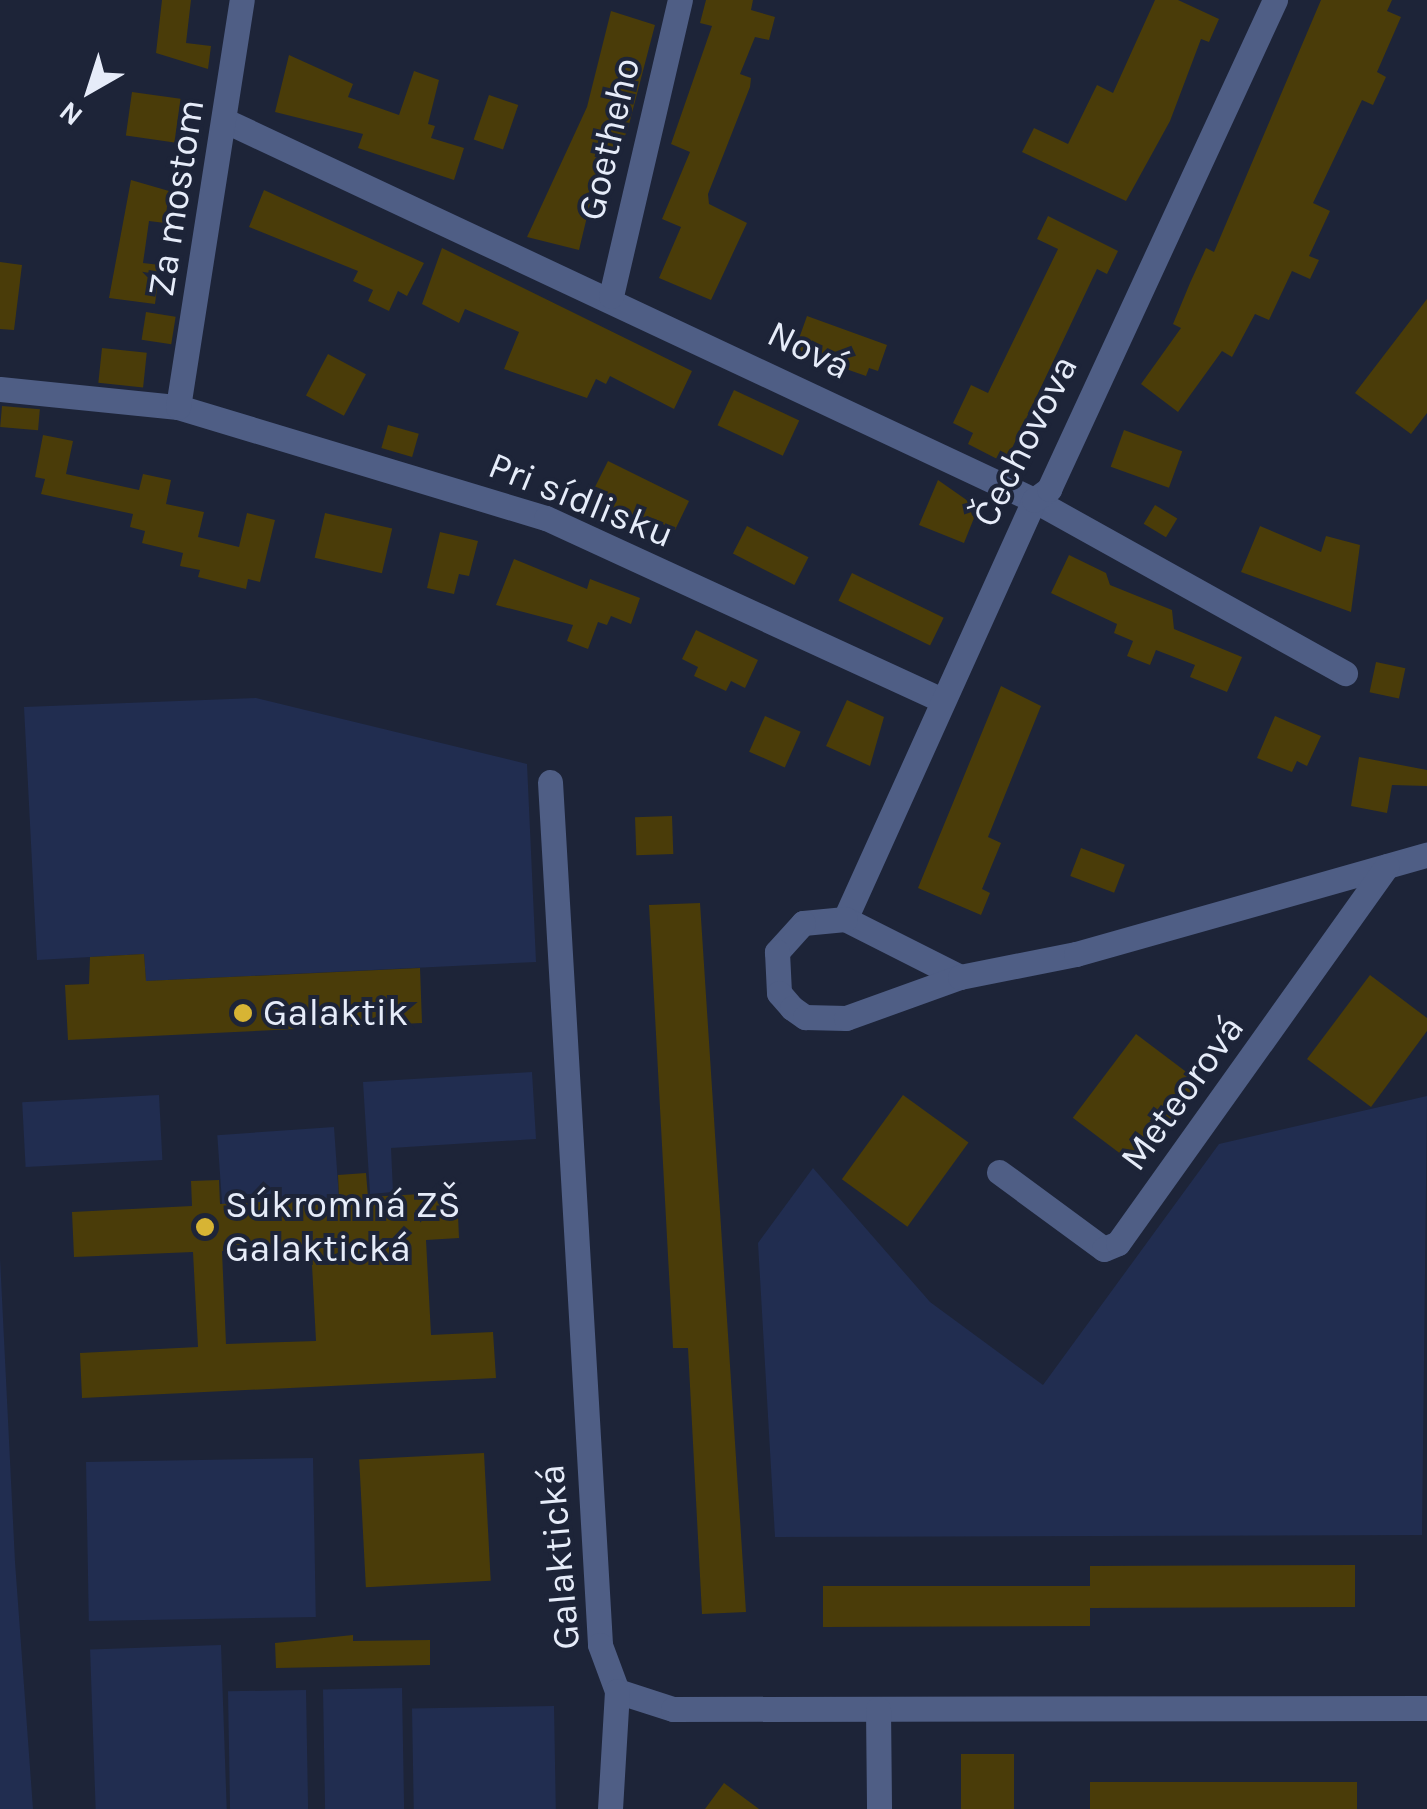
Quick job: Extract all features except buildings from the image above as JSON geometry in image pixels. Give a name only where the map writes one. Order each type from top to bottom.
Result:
[{"type":"street","name":"Za mostom","points":[[178,407],[228,122],[242,0]]},
{"type":"street","name":"Goetheho","points":[[611,296],[680,0]]},
{"type":"street","name":"Čechovova","points":[[845,918],[1034,500],[1049,489],[1275,0]]},
{"type":"street","name":"Nová","points":[[228,122],[611,296],[1034,500],[1345,673]]},
{"type":"street","name":"Pri sídlisku","points":[[0,389],[178,407],[546,518],[942,700]]},
{"type":"street","name":"Galaktická","points":[[550,782],[600,1645],[617,1692],[672,1709],[1427,1708]]},
{"type":"street","points":[[960,976],[845,918],[803,923],[776,952],[779,993],[805,1018],[846,1018],[960,976],[1076,954],[1427,855]]},
{"type":"street","name":"Meteorová","points":[[999,1172],[1104,1249],[1118,1243],[1387,866]]},
{"type":"street","points":[[610,1809],[617,1692]]},
{"type":"street","points":[[878,1709],[879,1809]]},
{"type":"shaded area","points":[[256,698],[527,764],[536,962],[146,981],[144,954],[37,960],[24,707]]},
{"type":"shaded area","points":[[532,1072],[536,1139],[391,1148],[393,1192],[370,1194],[363,1082]]},
{"type":"shaded area","points":[[159,1095],[162,1160],[26,1167],[22,1102]]},
{"type":"shaded area","points":[[1427,1096],[1422,1535],[775,1537],[758,1243],[813,1168],[930,1302],[1043,1385],[1219,1144]]},
{"type":"shaded area","points":[[334,1127],[339,1198],[222,1206],[217,1135]]},
{"type":"shaded area","points":[[0,1258],[15,1562],[33,1809],[0,1809]]},
{"type":"shaded area","points":[[313,1458],[316,1617],[89,1621],[86,1462]]},
{"type":"shaded area","points":[[221,1645],[227,1809],[96,1809],[90,1650]]},
{"type":"shaded area","points":[[402,1688],[404,1809],[325,1809],[323,1689]]},
{"type":"shaded area","points":[[306,1690],[308,1809],[230,1809],[228,1691]]},
{"type":"shaded area","points":[[554,1706],[556,1809],[414,1809],[412,1708]]},
{"type":"place","name":"Galaktik","points":[[243,1013]]},
{"type":"place","name":"Súkromná ZŠ Galaktická","points":[[205,1227]]}]
